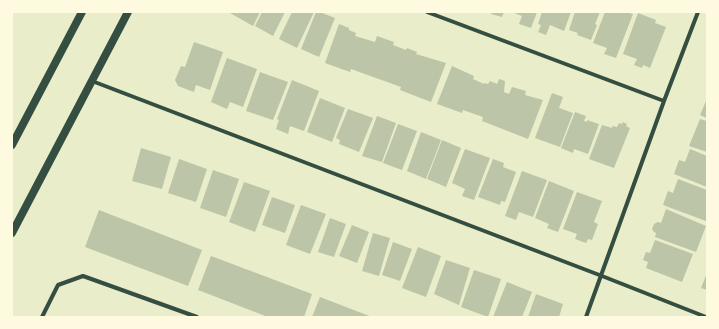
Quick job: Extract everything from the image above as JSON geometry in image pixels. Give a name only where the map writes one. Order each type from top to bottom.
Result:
[{"type":"main road","points":[[12,145],[82,12]]},
{"type":"main road","points":[[12,233],[128,12]]},
{"type":"street","points":[[427,12],[664,101]]},
{"type":"street","points":[[586,317],[664,101],[698,12]]},
{"type":"street","points":[[92,81],[706,317]]},
{"type":"street","points":[[42,317],[58,284],[83,276],[197,317]]},
{"type":"building","points":[[230,12],[260,12],[253,26]]},
{"type":"building","points":[[262,12],[285,12],[273,36],[255,26]]},
{"type":"building","points":[[292,12],[314,12],[297,48],[279,39]]},
{"type":"building","points":[[316,12],[320,12],[335,18],[319,57],[301,49]]},
{"type":"building","points":[[492,12],[504,12],[502,17],[491,14]]},
{"type":"building","points":[[512,12],[537,12],[531,28],[519,24],[522,16]]},
{"type":"building","points":[[542,12],[571,12],[564,31],[550,25],[546,35],[538,32],[541,25],[538,24]]},
{"type":"building","points":[[575,12],[600,12],[591,40],[577,35],[578,33],[569,30]]},
{"type":"building","points":[[605,12],[626,12],[633,14],[616,58],[604,54],[607,48],[593,43]]},
{"type":"building","points":[[638,13],[656,20],[655,23],[666,27],[650,68],[643,65],[642,68],[634,65],[637,59],[623,54]]},
{"type":"building","points":[[339,24],[356,33],[355,36],[375,42],[377,36],[394,42],[393,45],[417,52],[416,54],[446,63],[431,102],[400,90],[401,87],[351,69],[350,72],[325,63]]},
{"type":"building","points":[[194,42],[223,52],[210,90],[196,85],[194,92],[178,86],[175,80],[181,66],[185,67]]},
{"type":"building","points":[[227,58],[257,69],[243,107],[230,102],[227,109],[211,102]]},
{"type":"building","points":[[452,66],[474,76],[473,79],[484,84],[488,84],[490,81],[497,84],[499,79],[505,81],[504,92],[509,94],[512,87],[526,91],[525,95],[543,100],[528,139],[482,121],[483,117],[463,110],[462,113],[437,104]]},
{"type":"building","points":[[260,72],[288,82],[273,120],[246,111]]},
{"type":"building","points":[[292,80],[319,91],[304,131],[290,126],[288,134],[276,129],[279,120],[277,119]]},
{"type":"building","points":[[552,93],[563,97],[559,108],[573,113],[560,147],[535,138]]},
{"type":"building","points":[[320,98],[345,108],[332,142],[307,132]]},
{"type":"building","points":[[706,101],[707,102],[707,118],[700,115]]},
{"type":"building","points":[[348,109],[373,118],[359,152],[339,144],[340,140],[336,138]]},
{"type":"building","points":[[575,112],[586,116],[584,121],[587,122],[587,120],[599,124],[588,154],[574,149],[573,153],[561,148]]},
{"type":"building","points":[[377,116],[396,123],[382,162],[362,156]]},
{"type":"building","points":[[700,119],[707,121],[707,152],[689,146]]},
{"type":"building","points":[[623,122],[630,128],[614,168],[589,159],[602,125],[612,128],[612,126],[617,127],[619,123],[622,124]]},
{"type":"building","points":[[398,124],[417,131],[402,170],[383,163]]},
{"type":"building","points":[[421,132],[441,140],[426,179],[407,171]]},
{"type":"building","points":[[442,140],[461,148],[446,187],[427,179]]},
{"type":"building","points":[[141,148],[171,157],[162,189],[132,181]]},
{"type":"building","points":[[465,149],[490,158],[474,200],[462,196],[465,189],[452,183]]},
{"type":"building","points":[[690,149],[707,156],[707,187],[674,174],[679,160],[685,162]]},
{"type":"building","points":[[179,159],[207,169],[196,202],[168,193]]},
{"type":"building","points":[[493,159],[504,163],[503,167],[516,172],[505,202],[501,201],[500,205],[478,197]]},
{"type":"building","points":[[213,170],[239,179],[226,217],[200,208]]},
{"type":"building","points":[[522,171],[547,180],[533,217],[519,212],[516,220],[505,216]]},
{"type":"building","points":[[678,179],[707,190],[706,221],[663,205],[668,191],[673,193]]},
{"type":"building","points":[[549,181],[574,191],[558,232],[547,228],[549,224],[535,218]]},
{"type":"building","points":[[244,182],[270,191],[255,232],[229,222]]},
{"type":"building","points":[[577,192],[602,201],[594,222],[598,224],[592,240],[588,239],[586,243],[575,239],[577,234],[563,229]]},
{"type":"building","points":[[272,197],[295,205],[285,233],[262,225]]},
{"type":"building","points":[[301,205],[326,214],[310,254],[286,245]]},
{"type":"building","points":[[666,209],[706,226],[696,252],[655,237],[656,233],[652,229],[654,224],[658,222],[661,223]]},
{"type":"building","points":[[99,210],[202,250],[188,286],[85,247]]},
{"type":"building","points":[[330,218],[346,224],[334,257],[318,252]]},
{"type":"building","points":[[352,225],[369,232],[357,263],[339,256]]},
{"type":"building","points":[[373,233],[390,238],[379,276],[362,271]]},
{"type":"building","points":[[655,240],[693,254],[682,282],[646,268],[648,262],[643,260],[646,252],[650,253]]},
{"type":"building","points":[[393,242],[412,249],[400,281],[382,275]]},
{"type":"building","points":[[418,247],[441,256],[426,297],[402,288]]},
{"type":"building","points":[[211,256],[312,294],[304,317],[268,317],[198,290]]},
{"type":"building","points":[[446,260],[470,268],[459,305],[434,294]]},
{"type":"building","points":[[474,270],[501,279],[488,317],[461,307]]},
{"type":"building","points":[[707,273],[707,290],[701,288]]},
{"type":"building","points":[[507,282],[532,292],[522,317],[493,317]]},
{"type":"building","points":[[536,294],[563,304],[559,317],[528,317]]},
{"type":"building","points":[[320,297],[372,317],[312,317]]}]
